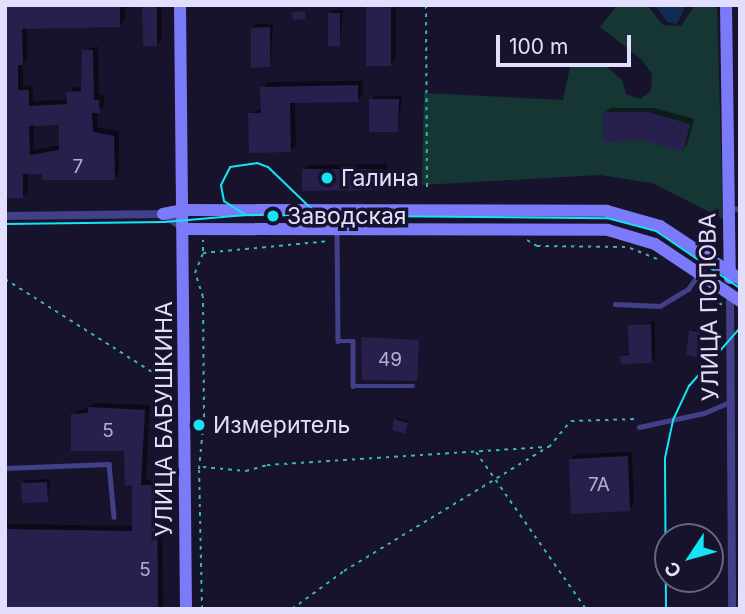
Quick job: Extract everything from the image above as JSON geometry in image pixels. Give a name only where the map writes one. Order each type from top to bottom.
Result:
[{"type":"main road","name":"УЛИЦА БАБУШКИНА","points":[[180,5],[186,609]]},
{"type":"main road","name":"УЛИЦА ПОПОВА","points":[[726,5],[734,208],[735,275],[731,301]]},
{"type":"main road","points":[[163,214],[183,211],[615,212],[660,226],[735,275]]},
{"type":"main road","points":[[184,229],[337,226],[608,230],[656,244],[696,278],[731,301]]},
{"type":"street","points":[[5,216],[163,214],[184,229]]},
{"type":"street","name":"УЛИЦА ПОПОВА","points":[[731,301],[736,457],[736,571],[732,609]]},
{"type":"street","points":[[733,348],[740,338]]},
{"type":"lane","points":[[337,226],[338,341],[354,341],[353,386],[412,386]]},
{"type":"lane","points":[[615,304],[660,306],[696,278]]},
{"type":"lane","points":[[639,427],[735,404]]},
{"type":"lane","points":[[5,467],[109,464],[114,517]]},
{"type":"path","points":[[426,5],[428,192]]},
{"type":"path","points":[[202,609],[203,297],[195,273],[203,253],[203,238]]},
{"type":"path","points":[[524,239],[537,246],[627,247],[665,262]]},
{"type":"path","points":[[203,253],[337,241]]},
{"type":"path","points":[[696,278],[731,301]]},
{"type":"path","points":[[5,279],[167,384],[185,390],[203,401]]},
{"type":"path","points":[[292,609],[344,571],[549,447],[571,421],[645,419]]},
{"type":"path","points":[[202,467],[246,471],[267,466],[549,447]]},
{"type":"path","points":[[475,451],[586,609]]},
{"type":"green space","points":[[617,5],[647,5],[663,25],[681,26],[695,5],[717,5],[723,219],[652,183],[600,175],[422,185],[424,93],[563,100],[570,67],[606,66],[622,80],[626,94],[640,99],[651,91],[652,74],[641,59],[600,27]]},
{"type":"water","points":[[655,5],[686,5],[677,24],[667,22]]},
{"type":"building","points":[[5,5],[120,5],[120,27],[22,29],[23,65],[18,65],[18,90],[29,90],[29,106],[67,104],[66,92],[81,91],[82,50],[93,50],[94,100],[99,100],[100,113],[92,113],[93,132],[114,136],[115,180],[42,180],[42,174],[23,174],[23,198],[5,198]],"holes":[[[59,125],[59,150],[30,155],[29,126]]]},
{"type":"building","points":[[142,5],[157,5],[157,46],[143,46]]},
{"type":"building","points":[[366,5],[391,5],[391,66],[366,66]]},
{"type":"building","points":[[305,11],[305,19],[293,20],[292,12]]},
{"type":"building","points":[[328,13],[340,13],[340,46],[328,46]]},
{"type":"building","points":[[270,27],[270,67],[251,68],[251,28]]},
{"type":"building","points":[[358,85],[358,102],[290,103],[291,152],[249,153],[248,113],[261,113],[260,87]]},
{"type":"building","points":[[369,99],[399,99],[398,132],[369,132]]},
{"type":"building","points":[[603,112],[648,112],[690,124],[683,152],[643,140],[603,142]]},
{"type":"building","points":[[302,169],[383,169],[383,190],[302,191]]},
{"type":"building","points":[[651,324],[652,363],[621,364],[620,356],[629,355],[628,325]]},
{"type":"building","points":[[689,330],[700,332],[697,357],[686,355]]},
{"type":"building","points":[[361,337],[419,340],[417,381],[362,380]]},
{"type":"building","points":[[88,407],[145,410],[141,485],[157,485],[158,609],[5,609],[5,529],[132,531],[132,485],[125,486],[124,451],[71,451],[71,414],[88,413]]},
{"type":"building","points":[[394,419],[408,423],[405,434],[392,430]]},
{"type":"building","points":[[628,456],[630,511],[571,514],[569,459]]},
{"type":"building","points":[[47,482],[48,502],[22,503],[21,483]]},
{"type":"tram line","points":[[246,215],[224,201],[221,185],[230,167],[257,163],[268,167],[322,219]]},
{"type":"tram line","points":[[5,224],[165,222],[246,215],[607,218],[656,231],[740,288]]},
{"type":"tram line","points":[[666,609],[665,458],[673,420],[689,386],[740,328]]},
{"type":"place","name":"Галина","points":[[327,178]]},
{"type":"place","name":"Заводская","points":[[273,216]]},
{"type":"place","name":"Измеритель","points":[[199,425]]}]
